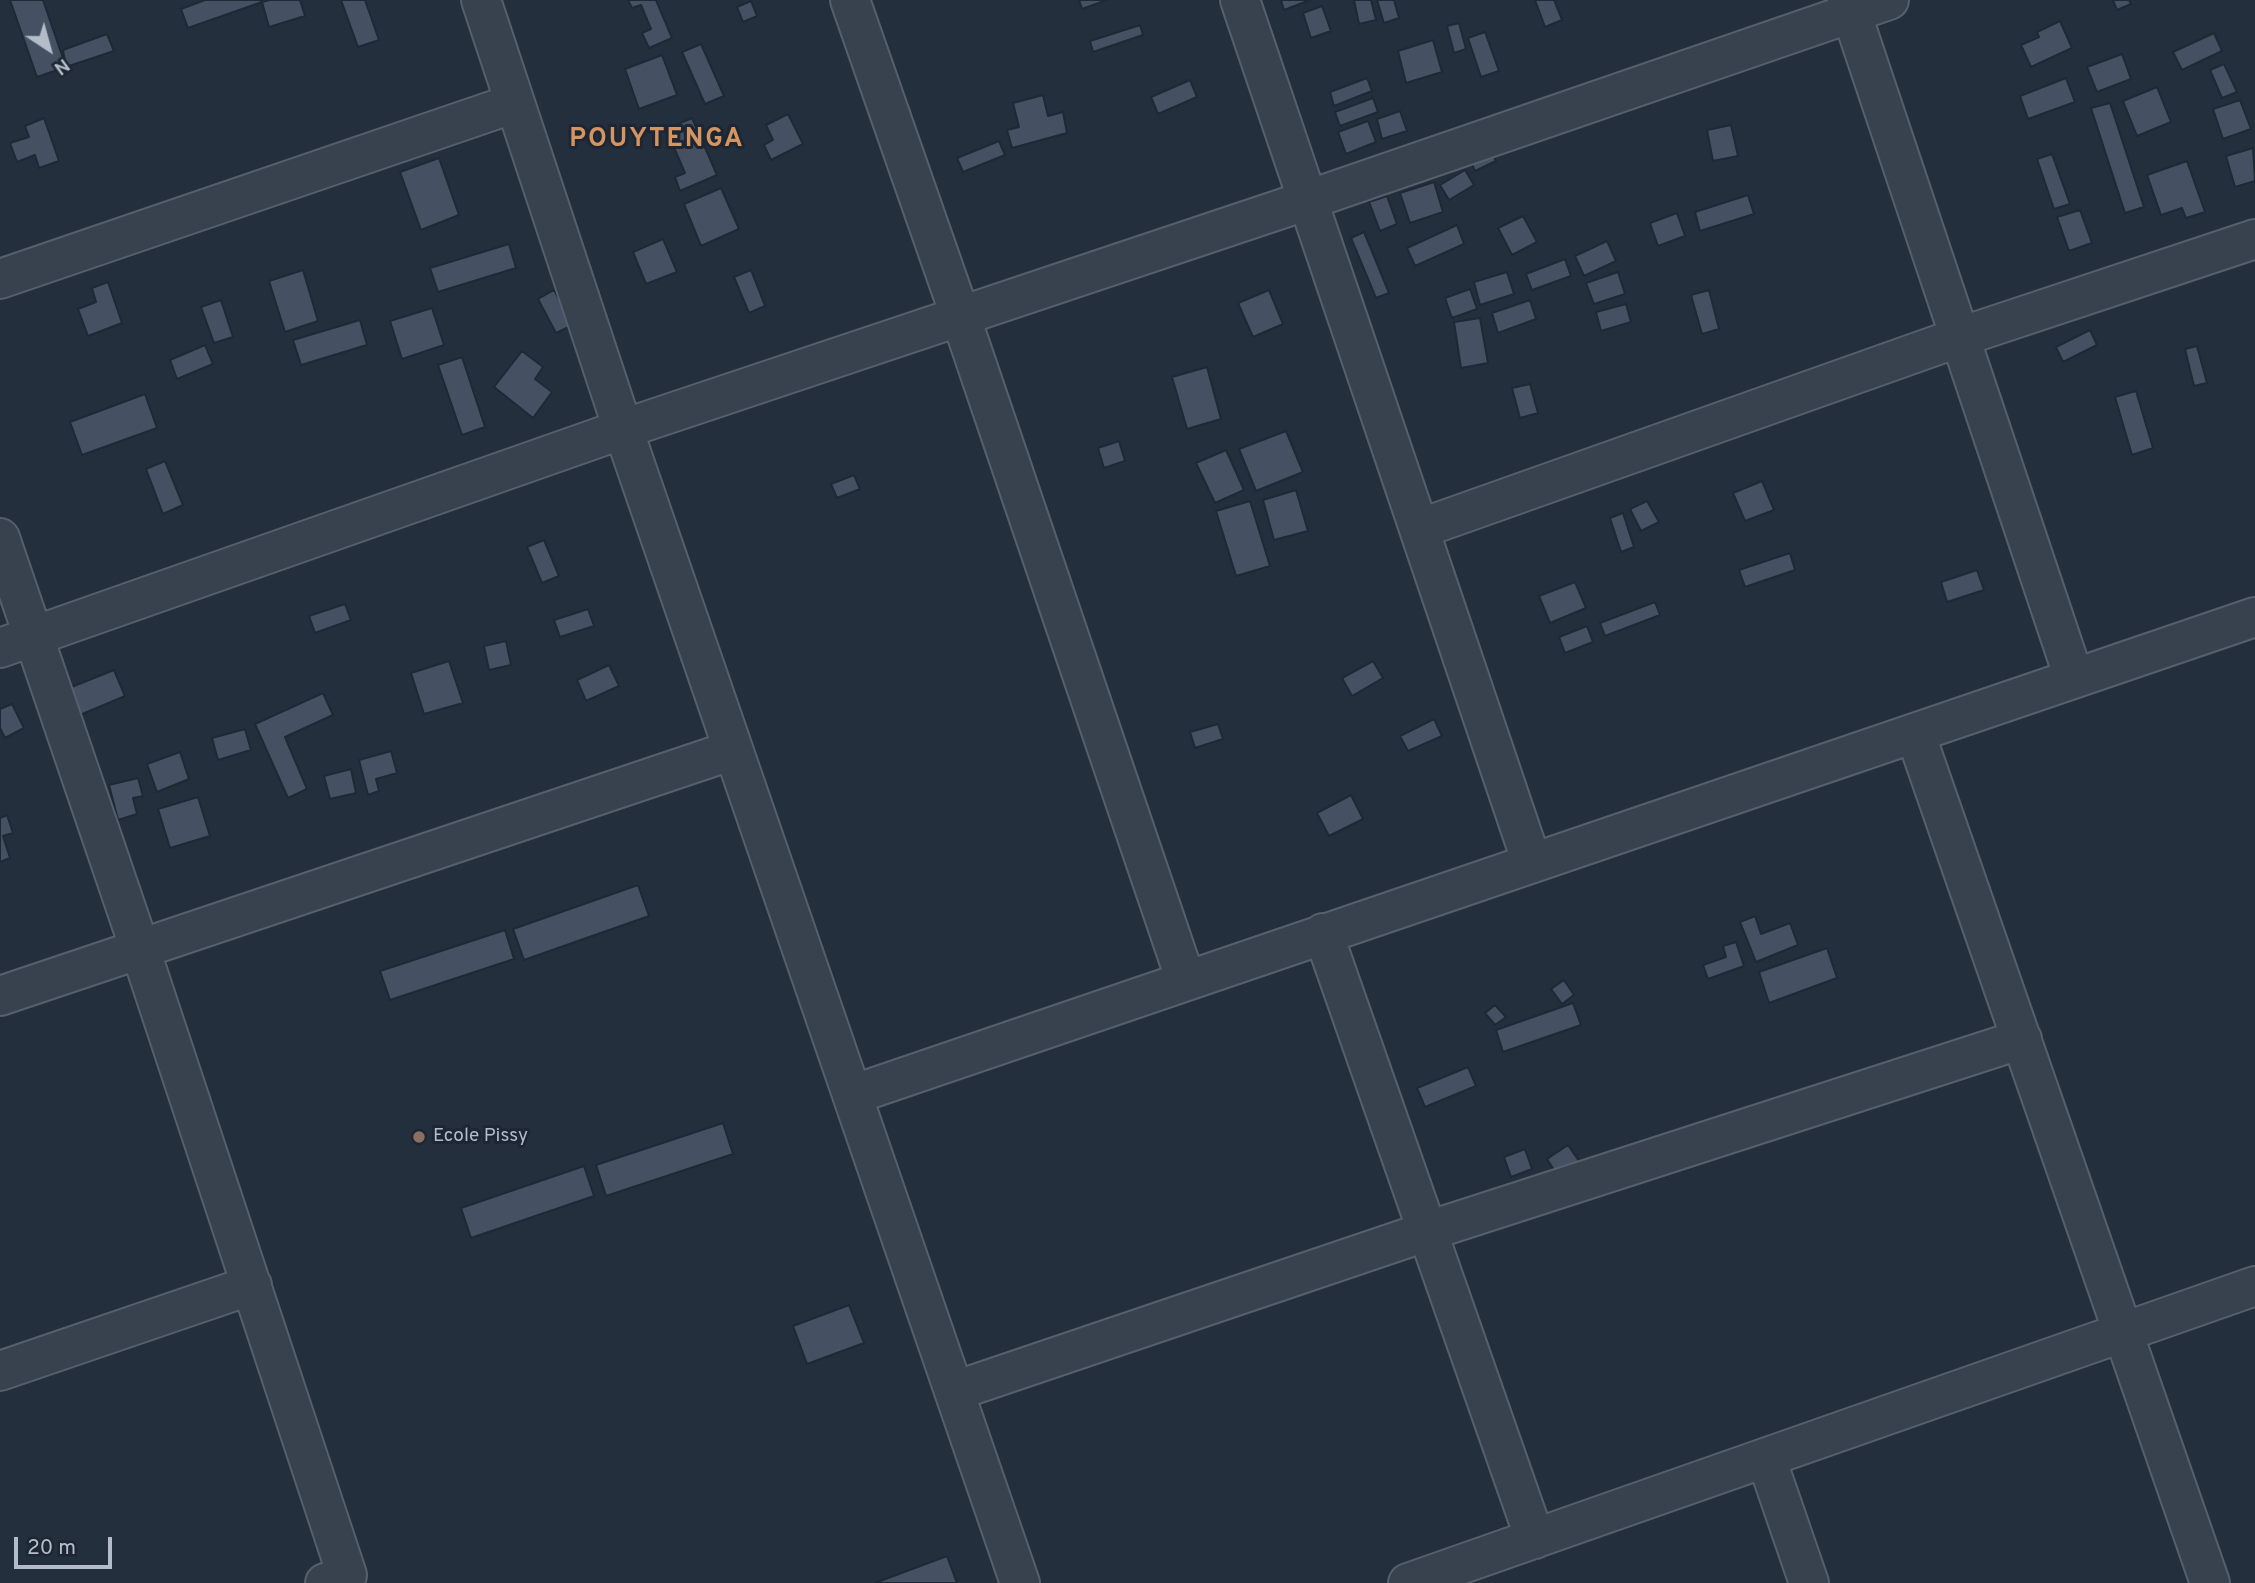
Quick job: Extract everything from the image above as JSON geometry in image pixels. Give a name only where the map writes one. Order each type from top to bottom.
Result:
[{"type":"street","points":[[481,0],[623,429],[1020,1583]]},
{"type":"street","points":[[850,0],[961,315],[1186,981]]},
{"type":"street","points":[[1240,0],[1532,863]]},
{"type":"street","points":[[16,642],[623,429],[1308,200],[1849,7],[1889,0]]},
{"type":"street","points":[[1849,7],[2074,678]]},
{"type":"street","points":[[0,279],[515,103]]},
{"type":"street","points":[[1419,529],[1960,337],[2255,239]]},
{"type":"street","points":[[0,538],[16,642],[140,949],[347,1575],[325,1583]]},
{"type":"street","points":[[852,1095],[2255,617]]},
{"type":"street","points":[[1915,733],[2210,1583]]},
{"type":"street","points":[[0,996],[733,750]]},
{"type":"street","points":[[1323,933],[1535,1539]]},
{"type":"street","points":[[955,1391],[1428,1231],[2022,1039]]},
{"type":"street","points":[[0,1371],[252,1285]]},
{"type":"street","points":[[1408,1583],[2255,1286]]},
{"type":"street","points":[[1766,1458],[1809,1583]]},
{"type":"building","points":[[10,0],[43,0],[66,67],[37,77]]},
{"type":"building","points":[[205,0],[262,2],[188,28],[181,9]]},
{"type":"building","points":[[300,0],[305,16],[269,27],[262,2]]},
{"type":"building","points":[[341,0],[365,0],[379,40],[358,47]]},
{"type":"building","points":[[628,0],[656,0],[672,38],[649,48],[642,33],[651,29],[641,5],[632,8]]},
{"type":"building","points":[[1079,0],[1107,0],[1082,9]]},
{"type":"building","points":[[1281,0],[1310,0],[1284,10]]},
{"type":"building","points":[[1354,0],[1371,0],[1376,20],[1359,24]]},
{"type":"building","points":[[1377,0],[1394,0],[1399,18],[1384,23]]},
{"type":"building","points":[[1535,0],[1554,0],[1562,20],[1545,27]]},
{"type":"building","points":[[2113,0],[2129,0],[2131,4],[2117,10]]},
{"type":"building","points":[[751,1],[757,16],[743,22],[737,7]]},
{"type":"building","points":[[1322,6],[1331,31],[1311,38],[1303,13]]},
{"type":"building","points":[[2060,21],[2072,48],[2031,67],[2021,45],[2039,37],[2037,32]]},
{"type":"building","points":[[1459,23],[1466,49],[1454,53],[1447,26]]},
{"type":"building","points":[[1140,25],[1143,35],[1093,52],[1090,41]]},
{"type":"building","points":[[1485,32],[1499,71],[1481,77],[1468,38]]},
{"type":"building","points":[[2214,33],[2222,51],[2182,70],[2173,52]]},
{"type":"building","points":[[107,34],[114,51],[66,67],[63,50]]},
{"type":"building","points":[[1433,40],[1442,72],[1406,83],[1398,51]]},
{"type":"building","points":[[701,44],[724,96],[705,104],[682,52]]},
{"type":"building","points":[[2122,54],[2131,79],[2097,92],[2087,67]]},
{"type":"building","points":[[662,55],[677,95],[639,109],[625,69]]},
{"type":"building","points":[[2224,64],[2237,92],[2222,98],[2210,70]]},
{"type":"building","points":[[1367,78],[1372,91],[1334,106],[1330,92]]},
{"type":"building","points":[[2066,78],[2075,102],[2028,119],[2020,96]]},
{"type":"building","points":[[1190,80],[1197,97],[1158,114],[1151,97]]},
{"type":"building","points":[[2157,87],[2171,122],[2137,136],[2123,101]]},
{"type":"building","points":[[1043,95],[1048,116],[1063,112],[1067,133],[1012,148],[1007,130],[1019,127],[1013,103]]},
{"type":"building","points":[[1373,98],[1378,112],[1340,126],[1335,112]]},
{"type":"building","points":[[2240,100],[2251,129],[2223,139],[2213,109]]},
{"type":"building","points":[[2110,103],[2144,207],[2125,213],[2091,108]]},
{"type":"building","points":[[1400,111],[1407,131],[1382,139],[1377,119]]},
{"type":"building","points":[[788,114],[803,144],[771,160],[764,145],[773,140],[766,125]]},
{"type":"building","points":[[44,118],[59,161],[39,168],[35,155],[17,162],[10,143],[29,137],[25,126]]},
{"type":"building","points":[[692,118],[717,175],[680,191],[675,177],[685,173],[666,129]]},
{"type":"building","points":[[1368,121],[1376,142],[1346,154],[1338,132]]},
{"type":"building","points":[[1731,125],[1738,156],[1713,161],[1707,130]]},
{"type":"building","points":[[999,141],[1005,155],[963,172],[957,158]]},
{"type":"building","points":[[1486,141],[1496,161],[1475,171],[1466,151]]},
{"type":"building","points":[[2253,148],[2255,181],[2235,187],[2226,156]]},
{"type":"building","points":[[2052,154],[2070,204],[2054,209],[2037,159]]},
{"type":"building","points":[[439,158],[459,215],[421,230],[400,172]]},
{"type":"building","points":[[2187,161],[2205,212],[2186,218],[2182,208],[2161,215],[2147,175]]},
{"type":"building","points":[[1465,170],[1474,185],[1449,200],[1440,185]]},
{"type":"building","points":[[1434,182],[1443,212],[1410,223],[1400,193]]},
{"type":"building","points":[[721,188],[739,229],[701,246],[684,204]]},
{"type":"building","points":[[1748,195],[1754,214],[1700,231],[1695,212]]},
{"type":"building","points":[[1387,196],[1397,224],[1380,231],[1369,202]]},
{"type":"building","points":[[2080,210],[2092,243],[2069,251],[2057,217]]},
{"type":"building","points":[[1677,213],[1685,236],[1658,246],[1650,223]]},
{"type":"building","points":[[1523,216],[1537,242],[1512,255],[1498,228]]},
{"type":"building","points":[[1457,225],[1464,244],[1415,266],[1407,248]]},
{"type":"building","points":[[1364,232],[1389,293],[1376,298],[1351,238]]},
{"type":"building","points":[[663,239],[677,272],[646,284],[633,252]]},
{"type":"building","points":[[1607,241],[1616,261],[1584,276],[1575,256]]},
{"type":"building","points":[[509,244],[516,268],[438,292],[430,268]]},
{"type":"building","points":[[1565,259],[1571,276],[1532,290],[1526,274]]},
{"type":"building","points":[[303,270],[318,321],[285,332],[269,281]]},
{"type":"building","points":[[751,270],[765,306],[749,313],[734,277]]},
{"type":"building","points":[[1507,272],[1514,294],[1480,305],[1474,282]]},
{"type":"building","points":[[1618,272],[1625,294],[1594,304],[1586,283]]},
{"type":"building","points":[[108,282],[122,323],[88,336],[78,309],[96,302],[92,288]]},
{"type":"building","points":[[1470,289],[1477,309],[1452,318],[1445,298]]},
{"type":"building","points":[[554,290],[573,325],[556,333],[538,299]]},
{"type":"building","points":[[1269,290],[1283,324],[1253,337],[1238,303]]},
{"type":"building","points":[[1709,290],[1719,329],[1702,334],[1691,295]]},
{"type":"building","points":[[221,300],[233,337],[214,343],[201,307]]},
{"type":"building","points":[[1530,300],[1536,319],[1498,333],[1492,313]]},
{"type":"building","points":[[1626,304],[1631,322],[1601,331],[1596,312]]},
{"type":"building","points":[[432,308],[444,345],[402,359],[390,321]]},
{"type":"building","points":[[1480,318],[1488,363],[1461,368],[1454,322]]},
{"type":"building","points":[[360,320],[367,345],[301,365],[293,340]]},
{"type":"building","points":[[2090,330],[2097,345],[2063,362],[2056,347]]},
{"type":"building","points":[[205,345],[213,364],[177,379],[170,360]]},
{"type":"building","points":[[2197,346],[2207,383],[2194,386],[2185,349]]},
{"type":"building","points":[[522,351],[543,367],[535,379],[552,392],[533,418],[494,387]]},
{"type":"building","points":[[462,357],[485,427],[462,435],[438,365]]},
{"type":"building","points":[[1207,367],[1221,419],[1187,429],[1172,377]]},
{"type":"building","points":[[1530,384],[1538,413],[1520,418],[1512,388]]},
{"type":"building","points":[[2136,391],[2153,448],[2132,455],[2115,397]]},
{"type":"building","points":[[145,394],[157,428],[82,455],[70,422]]},
{"type":"building","points":[[1286,431],[1303,472],[1256,491],[1239,449]]},
{"type":"building","points":[[1119,441],[1125,461],[1104,468],[1098,448]]},
{"type":"building","points":[[1226,450],[1244,490],[1215,503],[1196,463]]},
{"type":"building","points":[[165,461],[183,505],[163,514],[146,469]]},
{"type":"building","points":[[854,475],[860,489],[837,498],[831,484]]},
{"type":"building","points":[[1762,481],[1774,510],[1745,521],[1733,493]]},
{"type":"building","points":[[1296,490],[1308,531],[1274,540],[1263,500]]},
{"type":"building","points":[[1250,501],[1270,566],[1236,576],[1216,511]]},
{"type":"building","points":[[1647,501],[1659,522],[1641,531],[1630,509]]},
{"type":"building","points":[[1623,513],[1634,547],[1621,552],[1610,518]]},
{"type":"building","points":[[544,540],[559,576],[542,583],[527,547]]},
{"type":"building","points":[[1790,553],[1795,570],[1745,587],[1739,570]]},
{"type":"building","points":[[1977,570],[1984,590],[1947,602],[1941,582]]},
{"type":"building","points":[[1575,582],[1586,608],[1550,623],[1539,596]]},
{"type":"building","points":[[1655,602],[1660,615],[1605,636],[1600,623]]},
{"type":"building","points":[[345,604],[351,620],[315,633],[309,616]]},
{"type":"building","points":[[588,609],[594,626],[560,637],[554,620]]},
{"type":"building","points":[[1587,626],[1593,642],[1565,653],[1559,637]]},
{"type":"building","points":[[506,641],[511,665],[489,670],[484,646]]},
{"type":"building","points":[[449,661],[463,703],[424,714],[411,673]]},
{"type":"building","points":[[1373,661],[1383,678],[1352,696],[1342,678]]},
{"type":"building","points":[[609,665],[619,686],[586,701],[577,680]]},
{"type":"building","points":[[114,670],[125,696],[80,715],[69,688]]},
{"type":"building","points":[[323,693],[333,715],[285,737],[307,789],[288,798],[255,724]]},
{"type":"building","points":[[12,704],[24,728],[5,738],[0,728],[0,709]]},
{"type":"building","points":[[1434,719],[1442,736],[1408,751],[1400,736]]},
{"type":"building","points":[[1218,724],[1223,739],[1195,748],[1190,732]]},
{"type":"building","points":[[245,729],[251,750],[218,760],[212,738]]},
{"type":"building","points":[[391,751],[397,773],[376,779],[379,791],[368,795],[359,760]]},
{"type":"building","points":[[180,752],[189,779],[157,792],[147,764]]},
{"type":"building","points":[[351,769],[356,793],[330,799],[324,776]]},
{"type":"building","points":[[138,778],[143,796],[133,798],[137,814],[118,820],[109,785]]},
{"type":"building","points":[[1351,795],[1363,819],[1329,836],[1317,813]]},
{"type":"building","points":[[198,797],[210,836],[170,848],[158,809]]},
{"type":"building","points":[[7,815],[13,833],[3,836],[10,858],[0,862],[0,818]]},
{"type":"building","points":[[638,885],[649,916],[524,960],[513,929]]},
{"type":"building","points":[[1755,916],[1761,934],[1790,923],[1798,945],[1756,962],[1740,922]]},
{"type":"building","points":[[505,930],[514,959],[390,1000],[380,971]]},
{"type":"building","points":[[1736,942],[1744,966],[1708,979],[1703,965],[1726,957],[1723,946]]},
{"type":"building","points":[[1827,948],[1837,978],[1769,1003],[1759,972]]},
{"type":"building","points":[[1564,980],[1574,995],[1562,1004],[1551,989]]},
{"type":"building","points":[[1573,1003],[1581,1025],[1503,1052],[1496,1030]]},
{"type":"building","points":[[1495,1005],[1506,1017],[1495,1025],[1485,1013]]},
{"type":"building","points":[[1468,1067],[1476,1086],[1425,1107],[1417,1088]]},
{"type":"building","points":[[723,1123],[733,1154],[606,1196],[596,1165]]},
{"type":"building","points":[[1568,1145],[1581,1164],[1559,1178],[1547,1159]]},
{"type":"building","points":[[1525,1149],[1532,1169],[1511,1177],[1504,1157]]},
{"type":"building","points":[[584,1166],[594,1196],[471,1238],[461,1208]]},
{"type":"building","points":[[849,1305],[864,1343],[807,1364],[793,1326]]},
{"type":"building","points":[[947,1556],[957,1583],[875,1583]]},
{"type":"place","name":"Ecole Pissy","points":[[419,1137]]},
{"type":"district","name":"POUYTENGA","points":[[657,141]]}]
